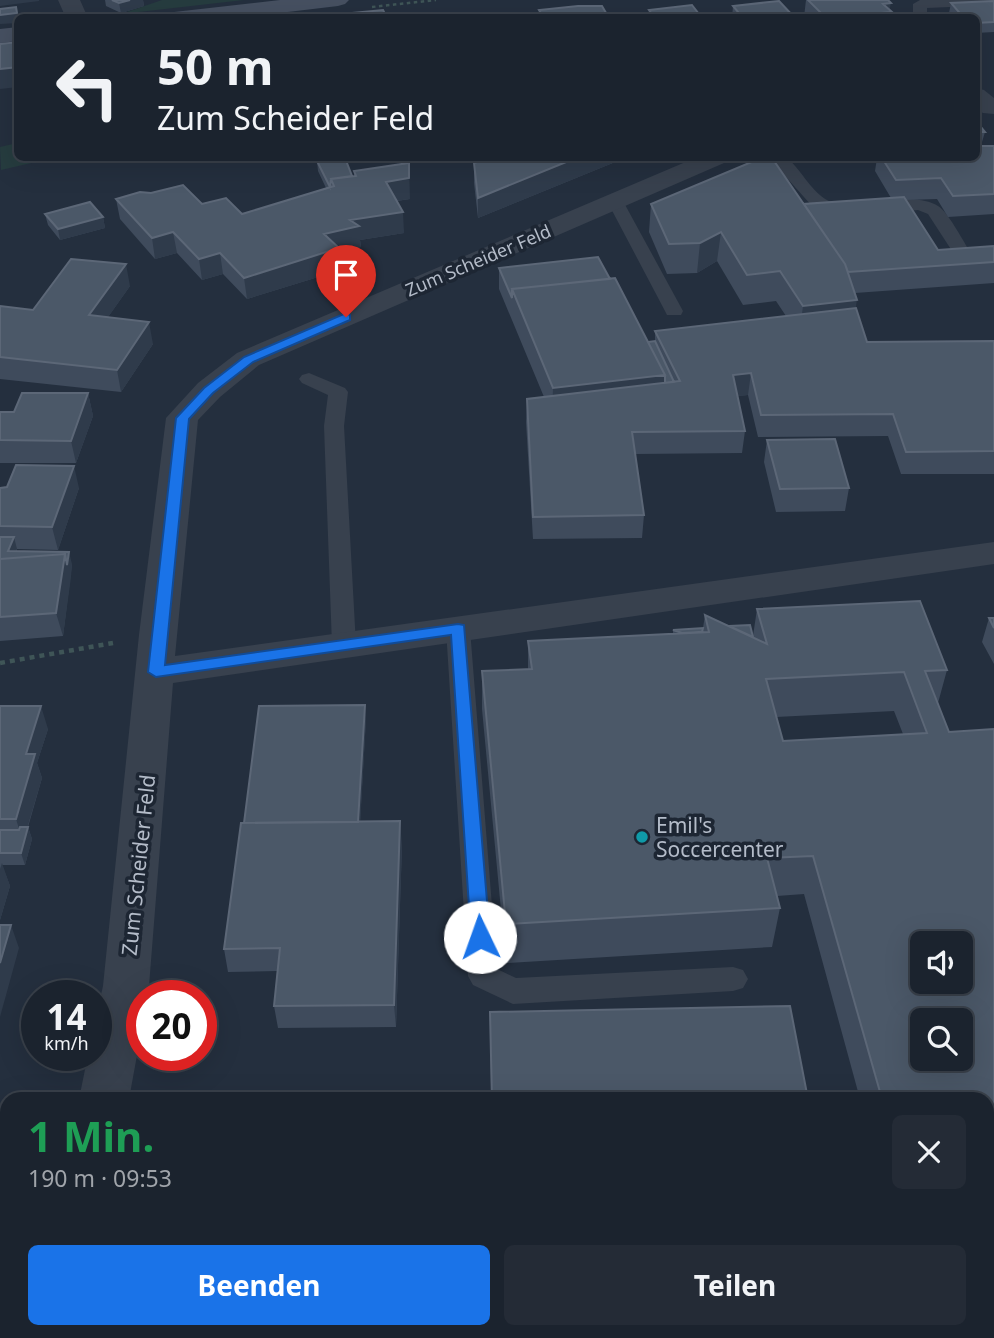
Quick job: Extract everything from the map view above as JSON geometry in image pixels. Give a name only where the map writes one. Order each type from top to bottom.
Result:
[{"type":"main road","points":[[210,14],[338,0]]},
{"type":"street","name":"Zum Scheider Feld","points":[[105,1092],[126,986],[158,635],[182,418],[209,390],[248,359],[708,161]]},
{"type":"street","points":[[156,672],[994,554]]},
{"type":"lane","points":[[920,14],[920,4],[994,1]]},
{"type":"lane","points":[[782,161],[820,204],[827,207],[834,209],[920,205],[934,210],[960,250]]},
{"type":"lane","points":[[615,201],[674,311]]},
{"type":"lane","points":[[309,379],[338,392],[334,426],[344,645]]},
{"type":"lane","points":[[458,629],[483,976],[513,991],[733,979]]},
{"type":"path","points":[[0,663],[158,635]]},
{"type":"green space","points":[[162,0],[244,0],[121,14]]},
{"type":"green space","points":[[14,144],[14,161],[40,161],[1,170],[0,147]]},
{"type":"building","points":[[808,0],[888,0],[891,3],[883,4],[892,12],[870,14],[822,14]]},
{"type":"building","points":[[779,1],[791,14],[740,14],[733,6]]},
{"type":"building","points":[[994,1],[994,22],[980,23],[980,14],[961,14],[951,3]]},
{"type":"building","points":[[692,5],[699,14],[652,14],[649,10]]},
{"type":"building","points":[[602,6],[607,14],[542,14],[539,10]]},
{"type":"building","points":[[16,7],[17,13],[0,15],[0,9]]},
{"type":"building","points":[[383,10],[385,14],[341,14]]},
{"type":"building","points":[[14,42],[14,67],[0,69],[0,44]]},
{"type":"building","points":[[980,146],[994,146],[994,194],[953,196],[941,178],[896,180],[884,161],[980,161]]},
{"type":"building","points":[[317,161],[346,161],[352,176],[331,179],[330,187]]},
{"type":"building","points":[[480,161],[569,161],[478,198],[474,163]]},
{"type":"building","points":[[754,161],[774,161],[845,264],[857,300],[803,306],[780,271],[747,275],[721,232],[700,243],[669,244],[651,204]]},
{"type":"building","points":[[409,163],[409,178],[386,182],[403,212],[350,220],[359,226],[324,234],[339,248],[244,278],[220,253],[199,259],[173,232],[152,238],[116,199],[183,185],[202,204],[226,198],[242,214],[334,186],[331,179],[356,176],[354,171]]},
{"type":"building","points":[[904,197],[938,250],[994,246],[994,262],[848,272],[804,204]]},
{"type":"building","points":[[90,202],[103,217],[58,229],[45,214]]},
{"type":"building","points":[[598,257],[610,279],[512,289],[512,298],[499,268]]},
{"type":"building","points":[[71,259],[126,264],[89,315],[149,322],[117,370],[0,357],[0,306],[33,310]]},
{"type":"building","points":[[615,278],[665,375],[553,388],[512,289]]},
{"type":"building","points":[[856,308],[867,342],[994,341],[994,451],[906,452],[893,414],[761,415],[751,373],[733,375],[745,431],[632,432],[644,515],[533,517],[527,399],[680,381],[655,331]]},
{"type":"building","points":[[655,341],[674,382],[665,383],[665,375],[648,342]]},
{"type":"building","points":[[22,393],[88,393],[71,441],[0,440],[0,412],[14,412]]},
{"type":"building","points":[[835,439],[849,488],[780,489],[767,440]]},
{"type":"building","points":[[16,465],[74,466],[52,527],[0,526],[0,488],[7,487]]},
{"type":"building","points":[[0,537],[14,537],[8,551],[69,552],[67,565],[65,554],[0,559]]},
{"type":"building","points":[[65,554],[56,613],[0,617],[0,559]]},
{"type":"building","points":[[920,601],[947,670],[925,671],[949,732],[994,729],[994,1092],[880,1092],[813,856],[767,858],[780,908],[506,924],[482,671],[532,669],[528,641],[709,632],[705,615],[767,644],[757,609]],"holes":[[[904,672],[927,733],[783,741],[766,679]]]},
{"type":"building","points":[[750,625],[753,637],[729,626]]},
{"type":"building","points":[[703,628],[702,632],[682,633],[673,630]]},
{"type":"building","points":[[365,705],[358,822],[244,823],[259,706]]},
{"type":"building","points":[[0,706],[41,706],[26,754],[35,754],[16,819],[0,819]]},
{"type":"building","points":[[400,821],[394,1005],[274,1006],[280,948],[224,949],[241,823]]},
{"type":"building","points":[[20,827],[28,827],[21,853],[0,853],[0,830],[19,830]]},
{"type":"building","points":[[0,925],[11,925],[0,963]]},
{"type":"building","points":[[790,1006],[807,1092],[492,1092],[490,1012]]},
{"type":"place","name":"Emil's Soccercenter","points":[[642,837]]},
{"type":"route","points":[[346,317],[248,359],[209,390],[182,418],[156,672],[458,629],[480,937]]}]
